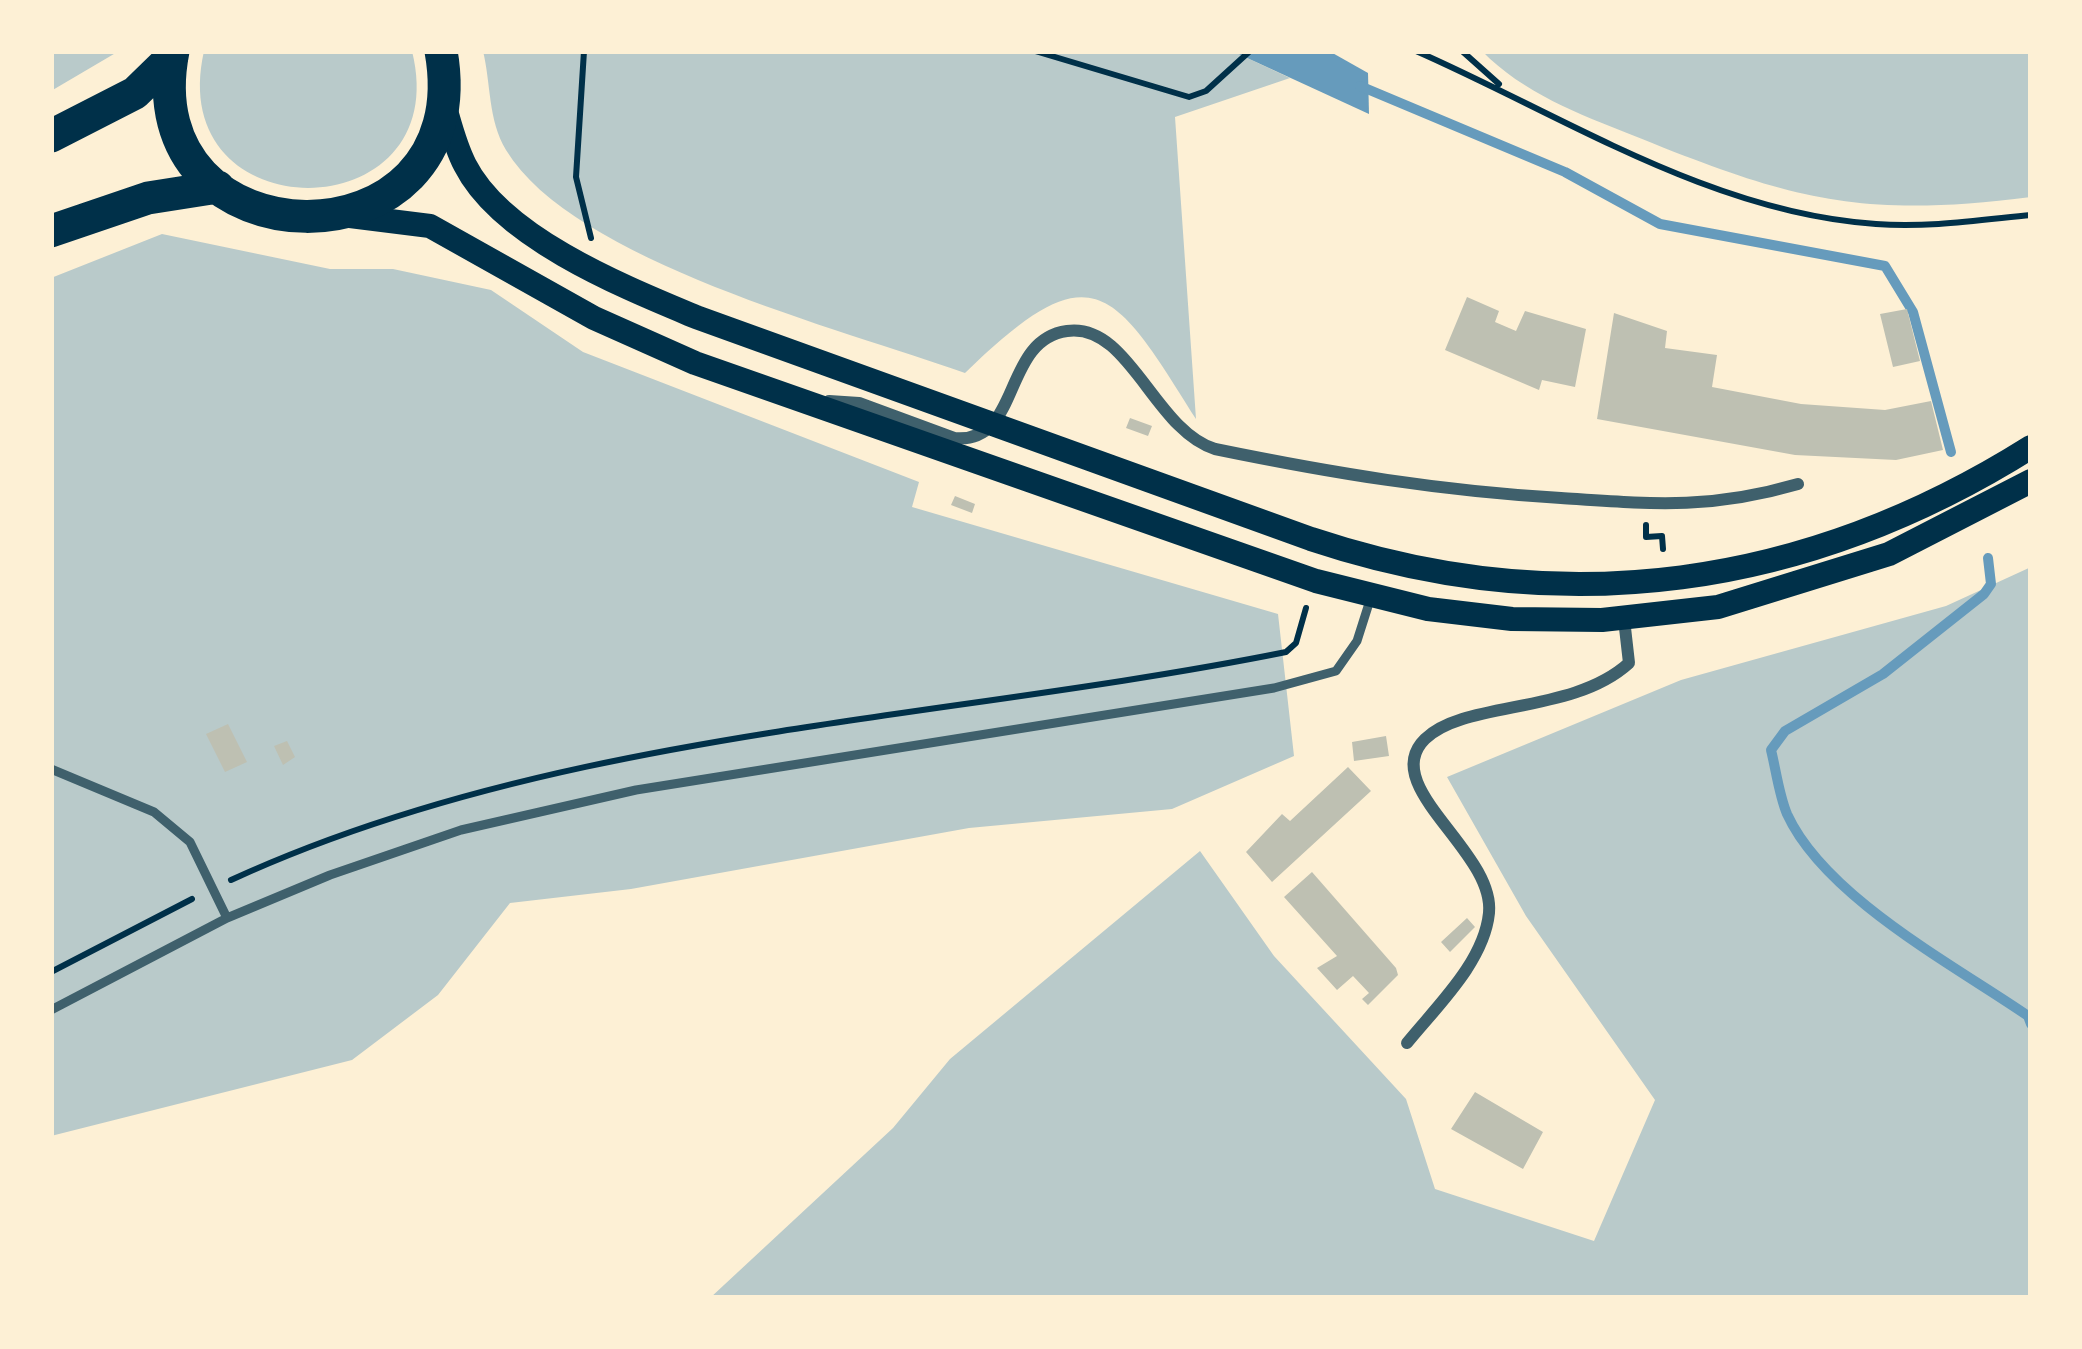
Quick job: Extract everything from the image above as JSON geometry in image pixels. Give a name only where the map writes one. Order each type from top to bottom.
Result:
[{"type":"highway","points":[[172,54],[170,94],[178,129],[194,160],[218,188],[266,214],[309,220],[342,215],[383,196],[410,174],[429,145],[443,101],[441,51]]},
{"type":"highway","points":[[51,136],[135,93],[172,54]]},
{"type":"highway","points":[[51,231],[148,198],[218,188]]},
{"type":"main road","points":[[443,101],[465,164],[480,187],[501,209],[555,248],[696,317],[1349,551],[1482,578],[1572,584],[1663,582],[1757,568],[1886,522],[2031,447]]},
{"type":"main road","points":[[342,215],[398,219],[445,231],[633,338],[1131,519],[1371,598],[1512,619],[1624,619],[1718,607],[1834,574],[1934,535],[2031,482]]},
{"type":"street","points":[[792,398],[859,403],[954,438],[979,435],[996,424],[1028,352],[1052,334],[1080,330],[1120,352],[1187,438],[1215,448],[1395,485],[1646,504],[1732,503],[1798,484]]},
{"type":"street","points":[[1407,1043],[1476,951],[1490,901],[1475,862],[1415,784],[1411,766],[1417,750],[1443,728],[1576,694],[1606,681],[1629,663],[1624,619]]},
{"type":"lane","points":[[51,1010],[227,918],[397,850],[531,813],[635,790],[1274,688],[1336,671],[1357,641],[1371,598]]},
{"type":"lane","points":[[51,769],[154,812],[190,842],[227,918]]},
{"type":"path","points":[[584,51],[577,177],[580,207],[592,234],[589,244]]},
{"type":"path","points":[[1035,51],[1177,94],[1206,91],[1250,51]]},
{"type":"path","points":[[1416,51],[1649,161],[1814,216],[1903,226],[2031,215]]},
{"type":"path","points":[[1462,51],[1506,90]]},
{"type":"path","points":[[1646,537],[1662,536],[1664,553]]},
{"type":"shaded area","points":[[51,51],[119,51],[51,91]]},
{"type":"shaded area","points":[[204,51],[412,51],[414,111],[393,153],[355,179],[309,188],[263,180],[225,154],[203,111]]},
{"type":"shaded area","points":[[483,51],[1232,51],[1290,78],[1175,117],[1196,419],[1143,338],[1120,313],[1097,300],[1072,298],[1043,309],[965,373],[714,287],[648,258],[540,190],[506,150],[493,114]]},
{"type":"shaded area","points":[[1482,51],[2031,51],[2031,197],[1918,206],[1871,204],[1782,189],[1572,110],[1515,79]]},
{"type":"shaded area","points":[[162,234],[330,269],[393,269],[491,290],[583,352],[919,482],[912,507],[1278,614],[1294,756],[1172,809],[969,828],[631,889],[510,903],[438,995],[352,1060],[51,1136],[51,278]]},
{"type":"shaded area","points":[[2031,567],[2031,1298],[710,1298],[893,1128],[950,1059],[1200,851],[1274,956],[1406,1099],[1435,1189],[1594,1241],[1655,1100],[1526,916],[1447,777],[1681,680],[1946,606]]},
{"type":"water","points":[[1232,51],[1329,51],[1368,73],[1369,114]]},
{"type":"building","points":[[1467,297],[1499,311],[1495,322],[1516,331],[1525,311],[1586,329],[1575,387],[1542,380],[1539,390],[1445,350]]},
{"type":"building","points":[[1907,309],[1920,361],[1893,367],[1880,314]]},
{"type":"building","points":[[1614,313],[1667,331],[1665,348],[1717,355],[1712,387],[1801,404],[1885,410],[1931,401],[1943,450],[1896,460],[1795,455],[1597,419]]},
{"type":"building","points":[[1130,418],[1152,426],[1148,436],[1126,428]]},
{"type":"building","points":[[955,496],[975,504],[972,513],[951,505]]},
{"type":"building","points":[[228,724],[247,762],[225,772],[206,734]]},
{"type":"building","points":[[1386,736],[1389,756],[1354,761],[1352,742]]},
{"type":"building","points":[[287,741],[295,757],[283,765],[274,746]]},
{"type":"building","points":[[1348,767],[1371,791],[1272,882],[1246,852],[1282,814],[1290,821]]},
{"type":"building","points":[[1312,872],[1396,968],[1398,975],[1368,1005],[1362,999],[1369,993],[1353,976],[1337,990],[1317,968],[1337,956],[1284,897]]},
{"type":"building","points":[[1467,918],[1475,927],[1450,952],[1441,942]]},
{"type":"building","points":[[1475,1092],[1543,1132],[1523,1169],[1451,1129]]},
{"type":"waterway","points":[[1360,86],[1565,172],[1660,224],[1885,266],[1913,312],[1951,452]]},
{"type":"waterway","points":[[1988,558],[1991,584],[1984,594],[1883,674],[1785,731],[1771,750],[1787,814],[1830,873],[1894,927],[2028,1016],[2031,1024]]}]
